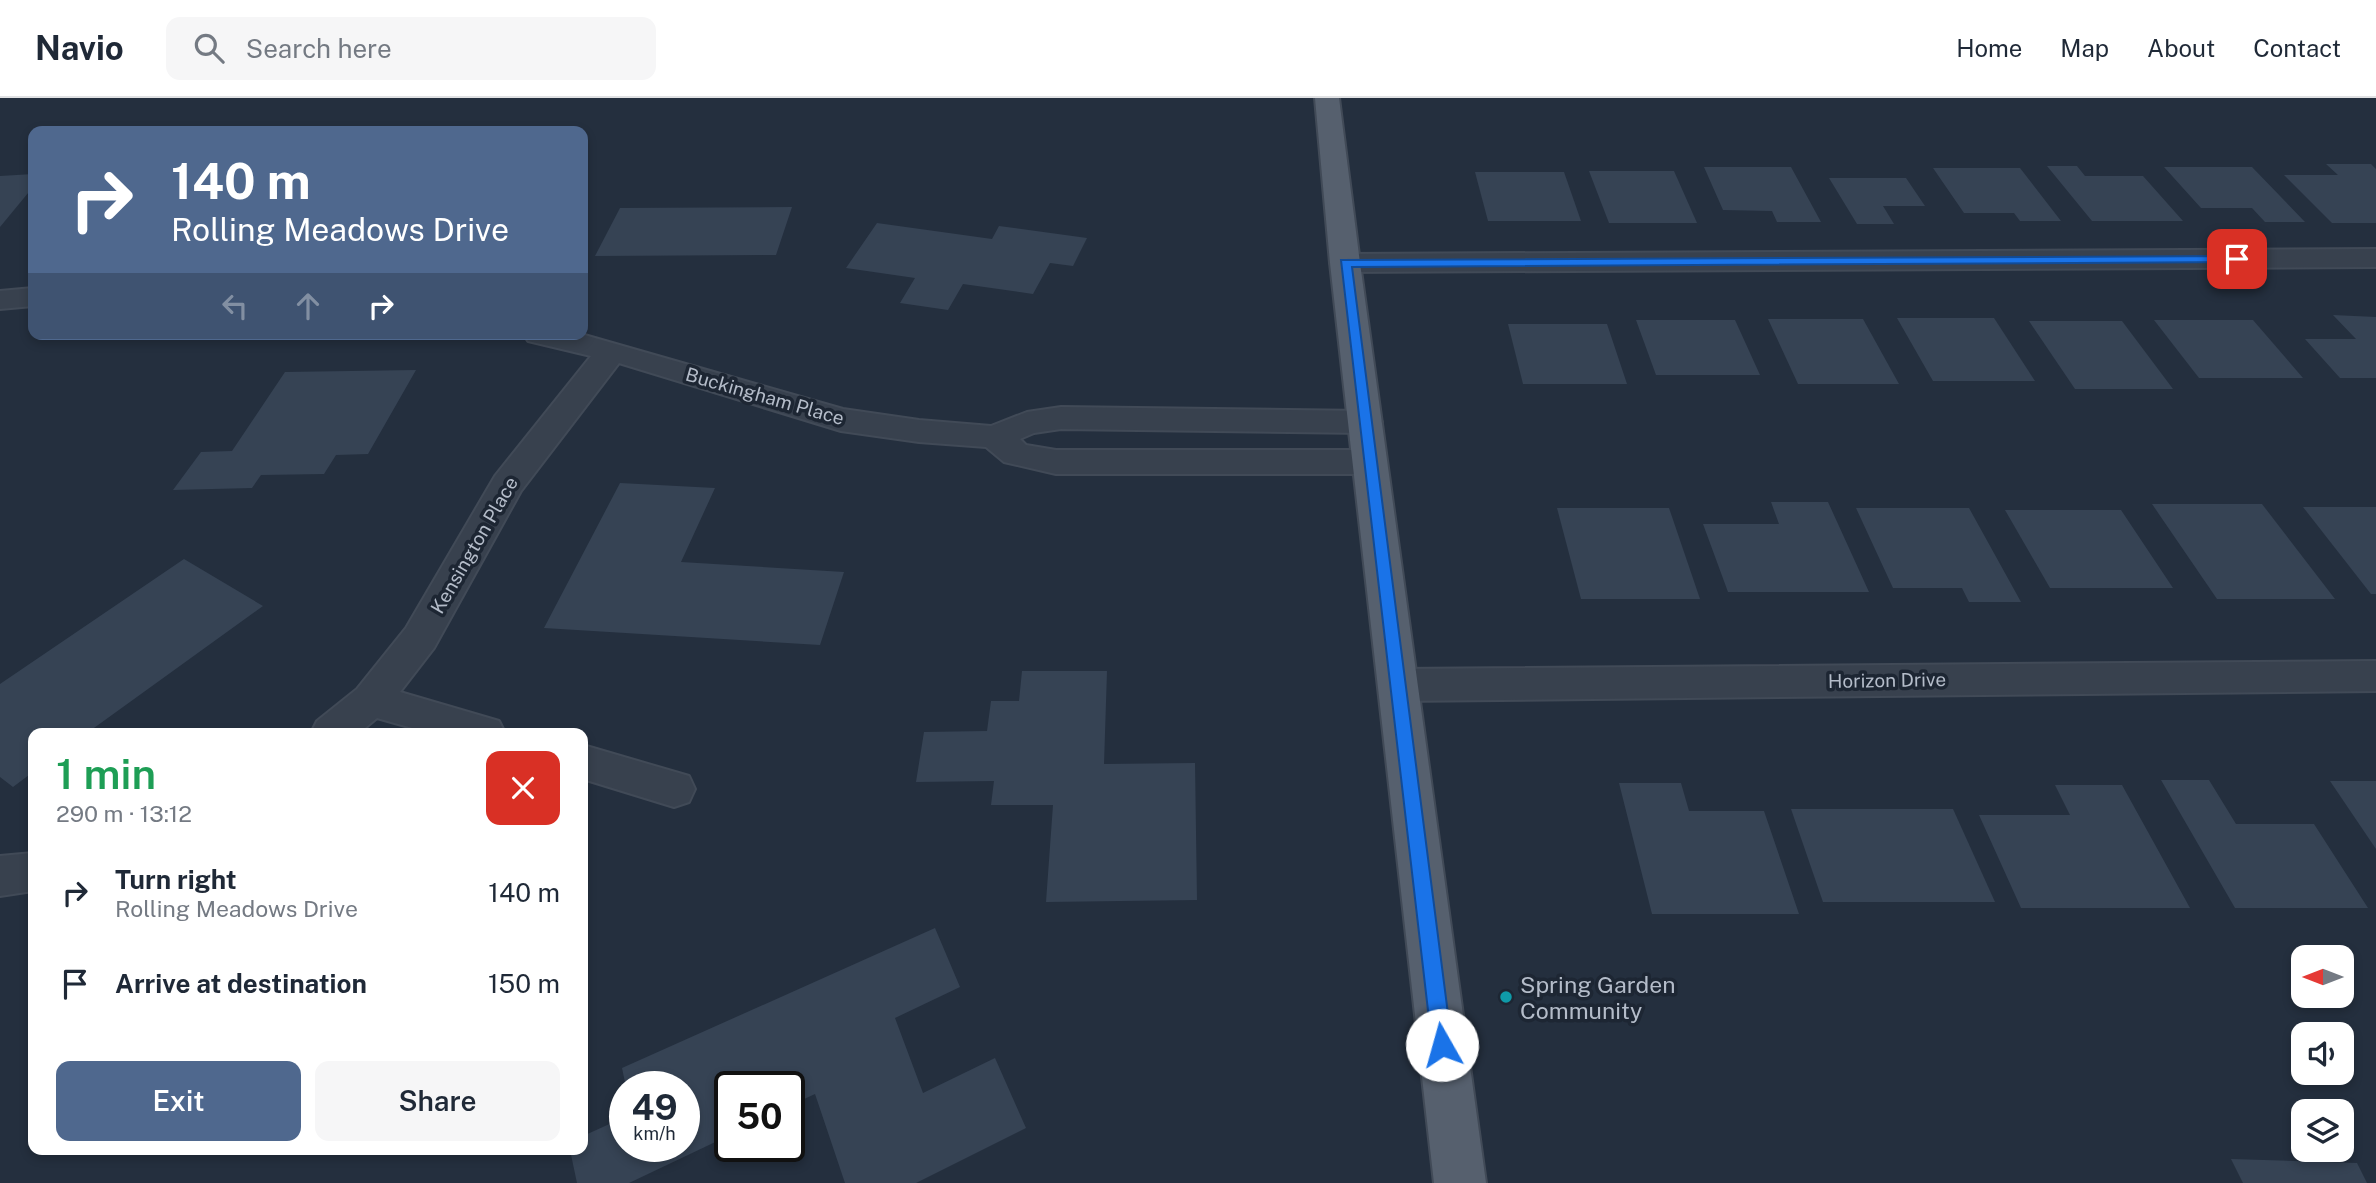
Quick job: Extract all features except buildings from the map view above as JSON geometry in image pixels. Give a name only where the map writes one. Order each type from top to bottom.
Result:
[{"type":"main road","points":[[1327,98],[1345,263],[1460,1183]]},
{"type":"street","points":[[1345,263],[2376,258]]},
{"type":"street","points":[[0,300],[28,297]]},
{"type":"street","name":"Buckingham Place","points":[[565,340],[612,351],[841,420],[919,431],[995,437],[1027,423],[1061,418],[1365,422]]},
{"type":"street","name":"Kensington Place","points":[[337,728],[371,700],[420,638],[507,484],[612,351]]},
{"type":"street","name":"Buckingham Place","points":[[995,437],[1016,454],[1056,462],[1370,462]]},
{"type":"street","name":"Horizon Drive","points":[[1398,685],[2376,676]]},
{"type":"street","points":[[371,700],[468,728]]},
{"type":"street","points":[[588,763],[674,789]]},
{"type":"street","points":[[0,876],[28,873]]},
{"type":"place","name":"Spring Garden Community","points":[[1506,997]]},
{"type":"route","points":[[1442,1045],[1345,263],[2237,259]]}]
